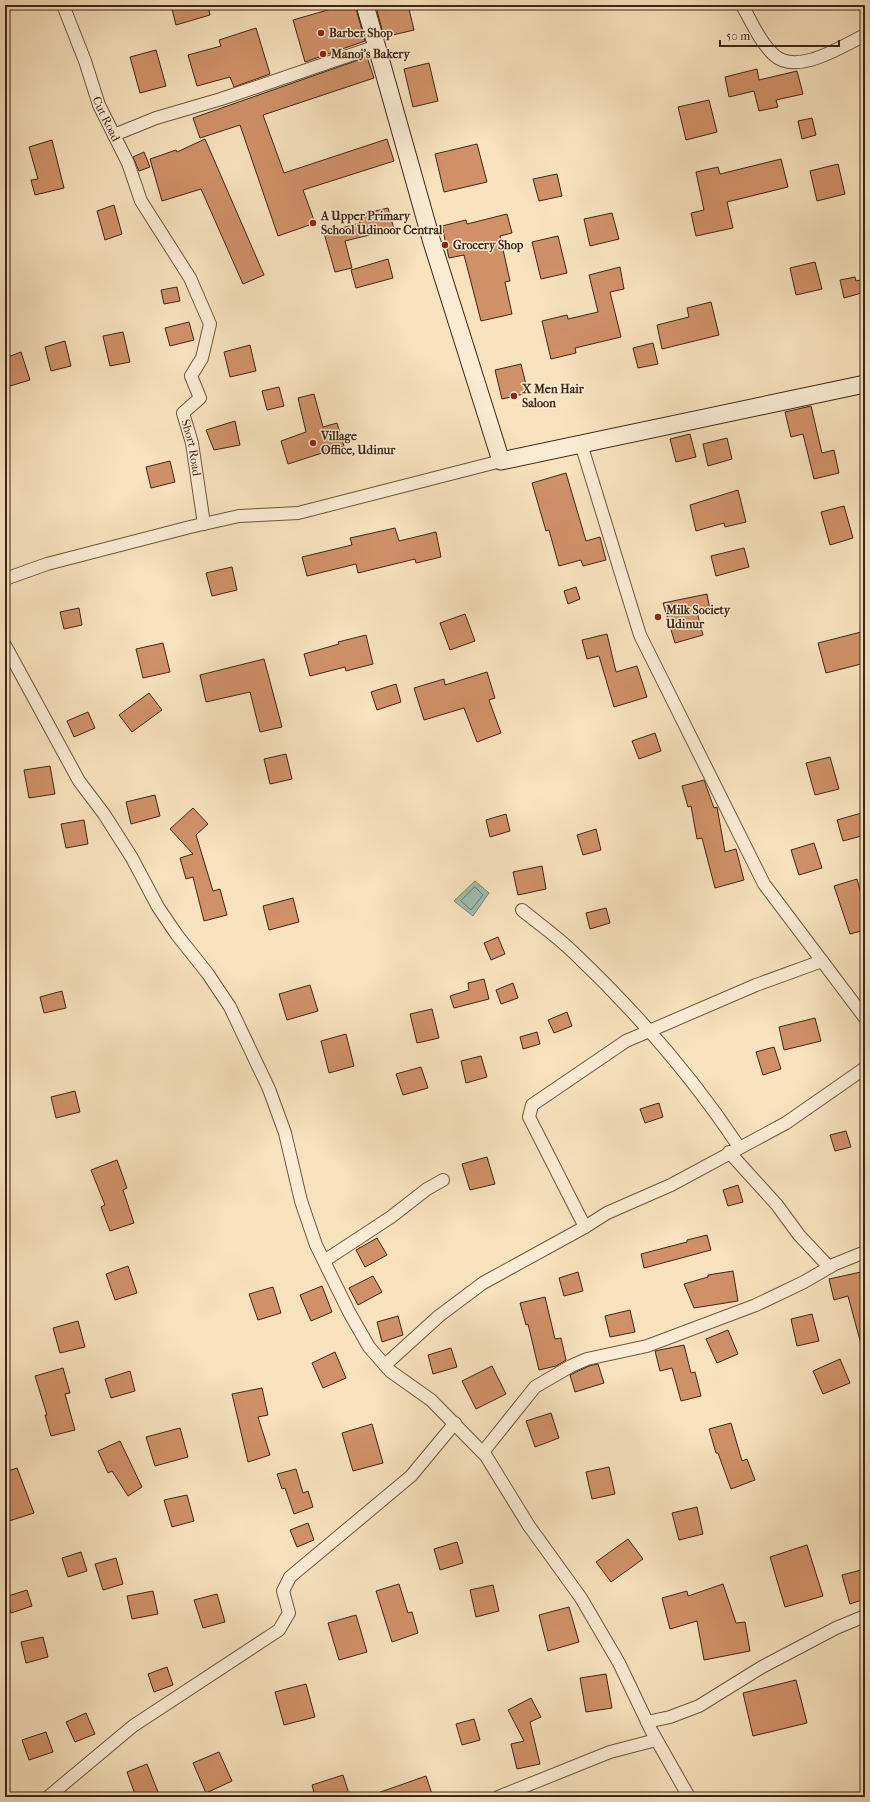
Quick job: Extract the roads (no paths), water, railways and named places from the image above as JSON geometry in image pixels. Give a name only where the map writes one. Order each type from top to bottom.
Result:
[{"type":"main road","points":[[365,5],[431,239],[501,461],[865,384]]},
{"type":"street","name":"Cut Road","points":[[63,5],[85,61],[99,105],[128,163],[142,201],[160,229]]},
{"type":"street","points":[[742,5],[759,35],[774,55],[784,62],[796,63],[817,58],[865,35]]},
{"type":"street","points":[[114,135],[156,118],[221,100],[377,46]]},
{"type":"street","name":"Short Road","points":[[160,229],[190,278],[210,324],[202,358],[191,376],[200,398],[183,413],[192,443],[204,524]]},
{"type":"street","points":[[581,444],[640,634],[764,884],[865,1018]]},
{"type":"street","points":[[5,579],[47,564],[204,524],[238,516],[298,513],[501,461]]},
{"type":"street","points":[[5,645],[79,781],[104,814],[132,858],[158,907],[177,935],[208,974],[230,1007],[269,1089],[285,1133],[302,1201],[316,1245],[349,1312],[369,1347],[385,1365],[403,1381],[431,1400],[483,1452],[530,1526],[581,1598],[619,1664],[656,1740],[689,1797]]},
{"type":"street","points":[[522,910],[572,951],[650,1031],[720,1119],[734,1150],[799,1235],[829,1267]]},
{"type":"street","points":[[585,1227],[529,1117],[532,1105],[626,1041],[756,986],[822,961]]},
{"type":"street","points":[[385,1365],[439,1316],[483,1284],[585,1227],[607,1213],[671,1185],[786,1123],[865,1068]]},
{"type":"street","points":[[324,1261],[391,1217],[427,1189],[443,1180]]},
{"type":"street","points":[[483,1452],[536,1387],[571,1366],[587,1360],[648,1346],[756,1305],[804,1282],[829,1267],[865,1252]]},
{"type":"street","points":[[48,1797],[133,1726],[279,1630],[289,1613],[284,1591],[290,1577],[411,1476],[455,1423]]},
{"type":"street","points":[[647,1722],[670,1717],[699,1706],[762,1667],[836,1628],[865,1616]]},
{"type":"street","points":[[498,1797],[610,1752],[656,1740]]},
{"type":"water","points":[[475,881],[489,893],[473,916],[454,901]]},
{"type":"place","name":"Barber Shop","points":[[321,33]]},
{"type":"place","name":"Manoj's Bakery","points":[[323,54]]},
{"type":"place","name":"A Upper Primary School Udinoor Central","points":[[313,223]]},
{"type":"place","name":"Grocery Shop","points":[[445,245]]},
{"type":"place","name":"X Men Hair Saloon","points":[[514,396]]},
{"type":"place","name":"Village Office, Udinur","points":[[313,443]]},
{"type":"place","name":"Milk Society Udinur","points":[[658,617]]}]
